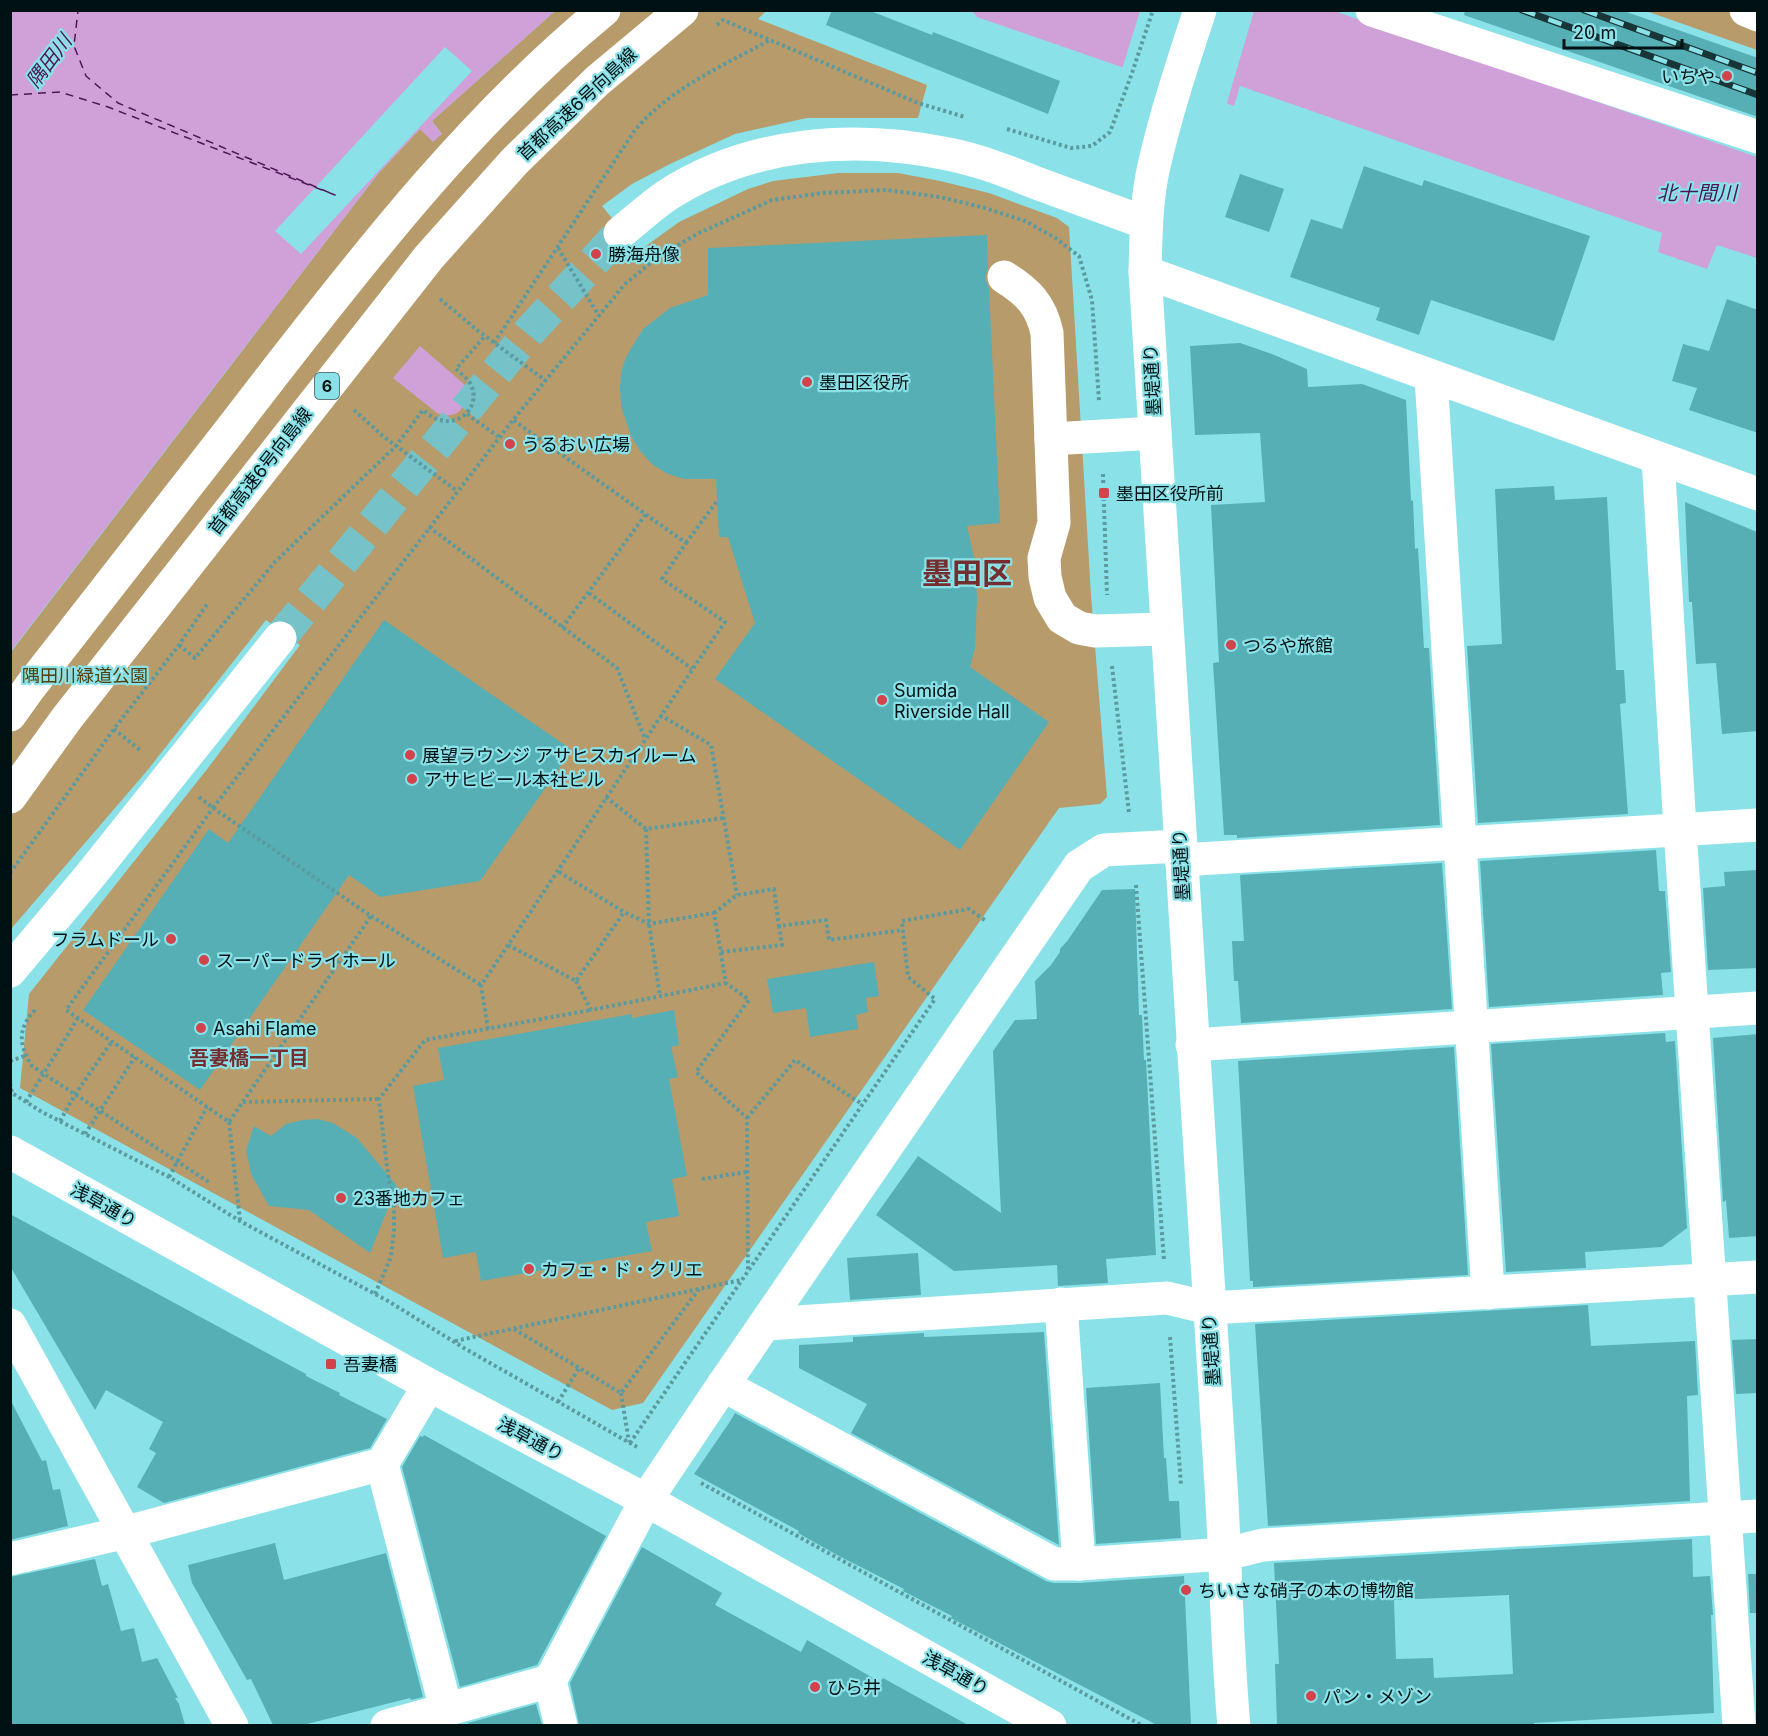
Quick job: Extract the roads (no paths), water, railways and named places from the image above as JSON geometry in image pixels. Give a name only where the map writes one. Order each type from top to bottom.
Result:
[{"type":"main road","points":[[10,715],[391,225],[477,129],[563,44],[603,10]]},
{"type":"main road","name":"首都高速6号向島線","points":[[10,797],[67,718],[429,257],[514,162],[564,113],[597,81],[682,10]]},
{"type":"main road","name":"墨堤通り","points":[[1200,10],[1174,91],[1153,168],[1146,224],[1145,272],[1192,1045],[1226,1554],[1234,1725]]},
{"type":"main road","points":[[1372,10],[1758,137]]},
{"type":"main road","points":[[1746,10],[1758,15]]},
{"type":"main road","points":[[620,233],[666,196],[706,174],[752,156],[850,142],[905,147],[979,162],[1146,224]]},
{"type":"main road","points":[[1145,272],[1758,494]]},
{"type":"main road","points":[[1004,277],[1026,291],[1044,319],[1047,333],[1054,524],[1044,558],[1045,577],[1050,598],[1062,618],[1079,628],[1095,631],[1167,629]]},
{"type":"main road","points":[[1431,377],[1488,1293]]},
{"type":"main road","points":[[1051,439],[1155,433]]},
{"type":"main road","points":[[1658,458],[1739,1725]]},
{"type":"main road","points":[[10,971],[89,877],[280,638]]},
{"type":"main road","points":[[561,1725],[550,1682],[646,1500],[1079,866],[1104,850],[1180,853],[1460,843],[1758,825]]},
{"type":"main road","points":[[1192,1045],[1758,1008]]},
{"type":"main road","name":"浅草通り","points":[[10,1152],[429,1385],[646,1500],[1050,1725]]},
{"type":"main road","points":[[766,1324],[1167,1298],[1209,1308],[1758,1276]]},
{"type":"main road","points":[[1061,1305],[1079,1564]]},
{"type":"main road","points":[[10,1325],[127,1532],[232,1725]]},
{"type":"main road","points":[[10,1559],[127,1532],[382,1464],[429,1385]]},
{"type":"main road","points":[[723,1385],[1054,1564],[1226,1554],[1263,1545],[1758,1516]]},
{"type":"main road","points":[[382,1464],[446,1709]]},
{"type":"main road","points":[[387,1725],[550,1682]]},
{"type":"water","name":"隅田川","points":[[11,11],[555,11],[432,121],[442,134],[433,142],[420,129],[377,175],[11,651]]},
{"type":"water","name":"北十間川","points":[[972,11],[1334,11],[1757,157],[1757,258],[1717,245],[1707,269],[1658,252],[1662,233],[1240,86],[1234,106],[977,17]]},
{"type":"water","points":[[420,346],[465,385],[466,399],[461,410],[456,413],[444,415],[437,413],[393,378]]},
{"type":"tunnel","points":[[280,638],[529,332],[620,233]]},
{"type":"railway","points":[[1522,10],[1758,95]]},
{"type":"railway","points":[[1584,10],[1758,73]]},
{"type":"place","name":"いちや","points":[[1727,76]]},
{"type":"place","name":"勝海舟像","points":[[596,254]]},
{"type":"place","name":"墨田区役所","points":[[807,382]]},
{"type":"place","name":"うるおい広場","points":[[510,444]]},
{"type":"place","name":"墨田区役所前","points":[[1104,493]]},
{"type":"place","name":"つるや旅館","points":[[1231,645]]},
{"type":"place","name":"Sumida Riverside Hall","points":[[882,700]]},
{"type":"place","name":"展望ラウンジ アサヒスカイルーム","points":[[410,755]]},
{"type":"place","name":"アサヒビール本社ビル","points":[[412,779]]},
{"type":"place","name":"フラムドール","points":[[171,939]]},
{"type":"place","name":"スーパードライホール","points":[[204,960]]},
{"type":"place","name":"Asahi Flame","points":[[201,1028]]},
{"type":"place","name":"23番地カフェ","points":[[341,1198]]},
{"type":"place","name":"カフェ・ド・クリエ","points":[[529,1269]]},
{"type":"place","name":"吾妻橋","points":[[331,1364]]},
{"type":"place","name":"ちいさな硝子の本の博物館","points":[[1186,1590]]},
{"type":"place","name":"ひら井","points":[[815,1687]]},
{"type":"place","name":"パン・メゾン","points":[[1311,1696]]},
{"type":"district","name":"墨田区","points":[[967,573]]},
{"type":"district","name":"吾妻橋一丁目","points":[[249,1058]]},
{"type":"park label","name":"隅田川緑道公園","points":[[85,675]]}]
